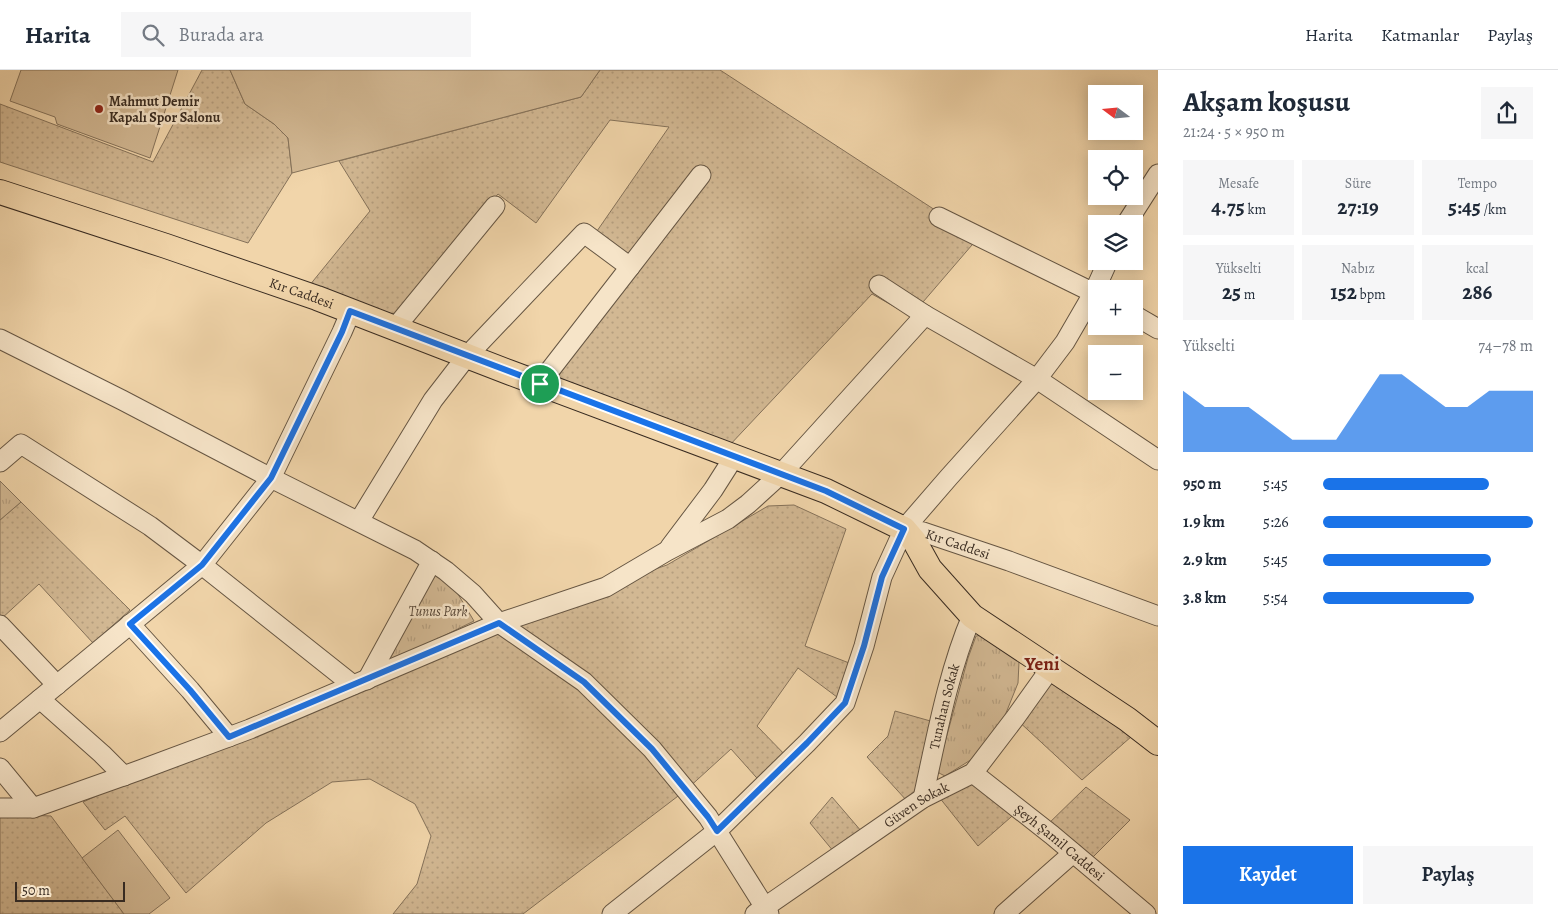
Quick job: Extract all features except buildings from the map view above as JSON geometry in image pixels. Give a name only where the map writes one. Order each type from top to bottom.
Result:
[{"type":"main road","name":"Kır Caddesi","points":[[0,192],[166,246],[350,311],[734,456],[826,491],[910,536]]},
{"type":"main road","points":[[910,536],[930,569],[972,616],[1127,719],[1158,743]]},
{"type":"main road","points":[[910,536],[999,618],[1158,725]]},
{"type":"street","points":[[540,384],[701,174]]},
{"type":"street","points":[[1132,215],[1158,174]]},
{"type":"street","points":[[395,328],[495,206]]},
{"type":"street","points":[[939,217],[1088,290]]},
{"type":"street","points":[[359,522],[433,400],[467,356],[584,233],[630,267]]},
{"type":"street","points":[[878,285],[924,315],[1037,379],[1158,460]]},
{"type":"street","points":[[612,914],[717,831],[845,703],[864,646],[882,577],[949,478],[1037,379],[1065,342],[1088,304]]},
{"type":"street","points":[[0,732],[202,565],[271,478],[342,332],[350,311]]},
{"type":"street","points":[[0,808],[33,808],[124,776],[229,737],[499,623],[606,587],[667,551],[728,519],[748,504],[781,474],[924,315]]},
{"type":"street","points":[[1143,320],[1158,329]]},
{"type":"street","points":[[0,339],[415,550],[446,571],[473,594],[499,623],[584,682],[652,749],[708,817],[763,912]]},
{"type":"street","points":[[0,462],[21,444],[150,526],[360,682]]},
{"type":"street","points":[[667,551],[713,490],[734,456]]},
{"type":"street","name":"Kır Caddesi","points":[[910,536],[923,532],[1009,561],[1158,616]]},
{"type":"street","points":[[360,682],[432,561]]},
{"type":"street","name":"Tunahan Sokak","points":[[923,798],[961,640],[972,616]]},
{"type":"street","points":[[130,624],[190,690],[229,737]]},
{"type":"street","points":[[0,625],[57,685]]},
{"type":"street","name":"Güven Sokak","points":[[763,912],[923,798],[972,773],[1050,669]]},
{"type":"street","points":[[40,698],[124,776]]},
{"type":"street","points":[[0,768],[33,808]]},
{"type":"street","name":"Şeyh Şamil Caddesi","points":[[972,773],[1146,914]]},
{"type":"street","points":[[1004,914],[1073,853]]},
{"type":"green space","name":"Mahmut Demir Kapalı Spor Salonu","points":[[21,70],[178,70],[150,158],[57,124],[55,117],[10,101]]},
{"type":"green space","points":[[202,70],[230,70],[245,104],[274,124],[288,138],[292,173],[248,243],[0,162],[0,104],[153,162]]},
{"type":"green space","points":[[230,70],[600,70],[581,97],[292,173],[288,138],[274,124],[245,104]]},
{"type":"green space","points":[[600,70],[720,70],[978,238],[911,316],[872,294],[728,447],[555,380],[639,268],[597,231],[669,127],[610,120],[536,223],[498,194],[393,316],[309,286],[370,211],[339,161],[581,97]]},
{"type":"green space","points":[[0,481],[21,502],[0,520]]},
{"type":"green space","points":[[21,502],[130,610],[93,643],[39,584],[0,620],[0,520]]},
{"type":"green space","points":[[794,505],[846,529],[805,646],[857,666],[845,703],[798,668],[757,726],[790,760],[764,786],[731,749],[686,790],[523,914],[393,914],[417,884],[431,836],[415,804],[370,779],[332,782],[266,823],[186,893],[125,816],[105,830],[83,802],[216,742],[499,623],[667,565],[768,506]]},
{"type":"green space","name":"Tunus Park","points":[[432,566],[452,584],[474,621],[374,670]]},
{"type":"green space","points":[[984,635],[1019,662],[1018,683],[1002,723],[977,756],[945,776],[939,773],[938,768],[968,658],[976,636]]},
{"type":"green space","points":[[1050,669],[1140,729],[1082,780],[1015,718]]},
{"type":"green space","points":[[895,711],[934,722],[918,796],[907,801],[867,757],[888,736]]},
{"type":"green space","points":[[973,773],[1019,810],[978,846],[935,792]]},
{"type":"green space","points":[[1086,787],[1130,820],[1086,864],[1043,829]]},
{"type":"green space","points":[[832,797],[862,832],[834,852],[810,823]]},
{"type":"green space","points":[[0,814],[51,816],[124,914],[0,914]]},
{"type":"green space","points":[[118,830],[170,898],[149,914],[124,914],[82,858]]},
{"type":"place","name":"Mahmut Demir Kapalı Spor Salonu","points":[[99,109]]},
{"type":"district","name":"Yeni","points":[[1042,663]]},
{"type":"route","points":[[350,311],[540,384],[826,491],[904,529],[882,577],[864,646],[845,703],[717,831],[708,817],[652,749],[584,682],[499,623],[229,737],[190,690],[130,624],[202,565],[271,478],[342,332],[350,311]]}]
